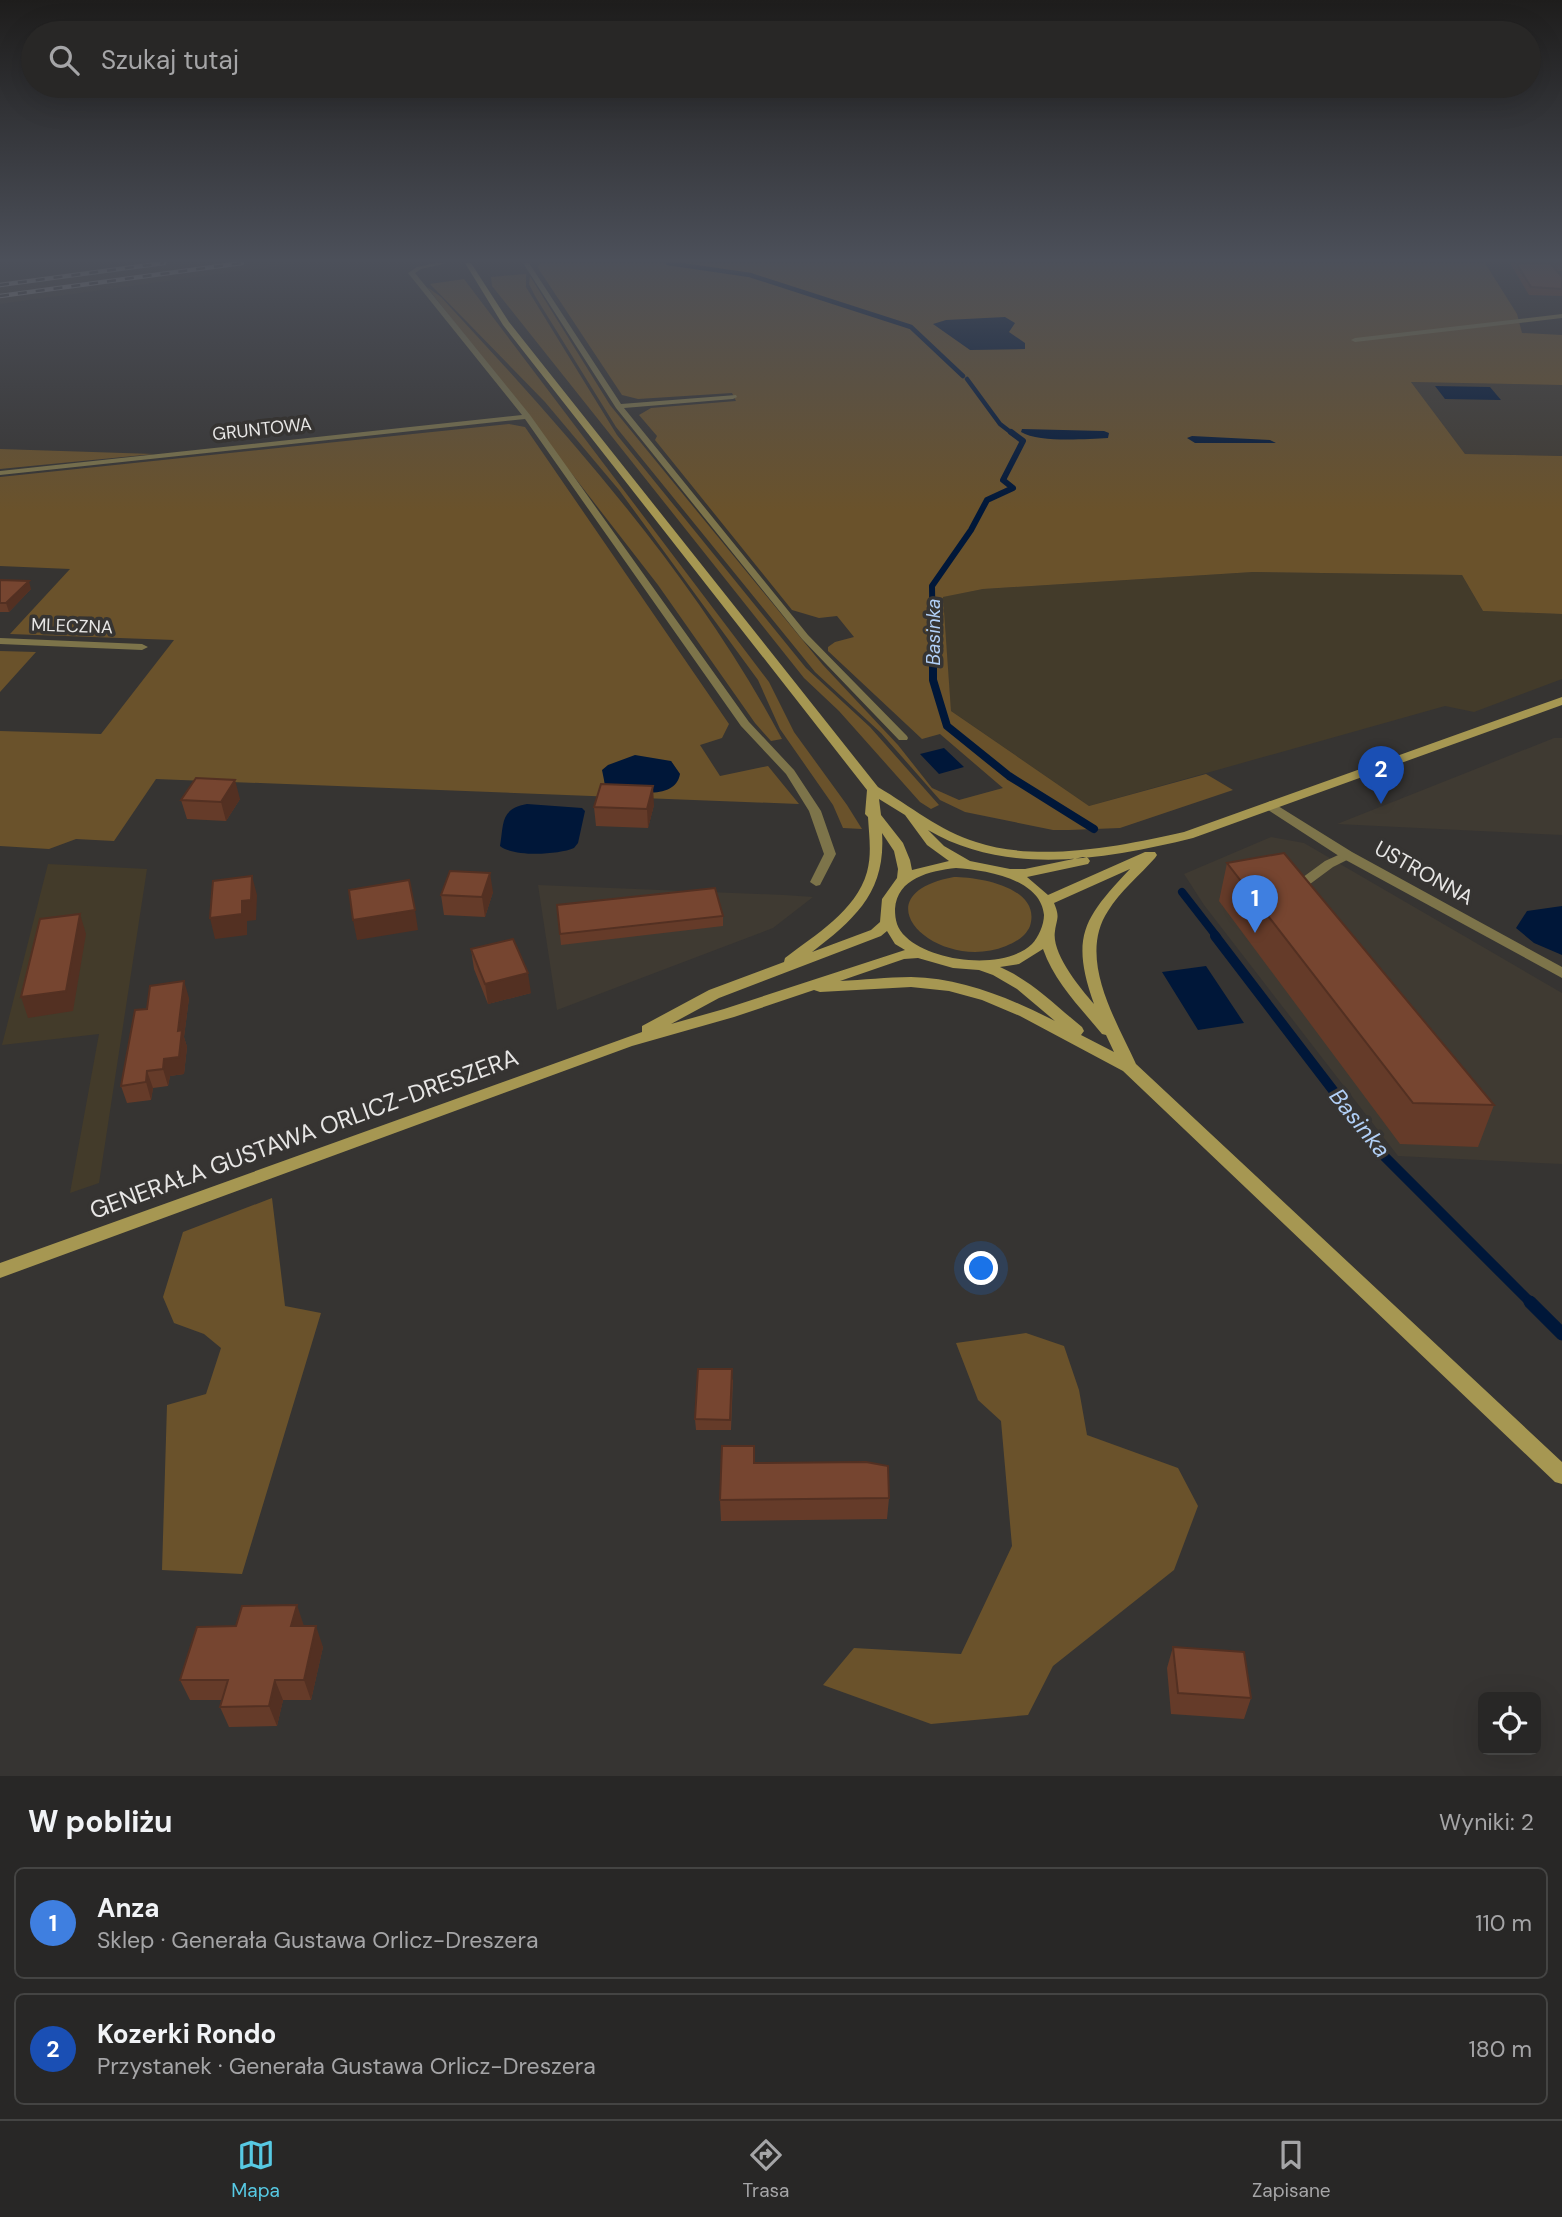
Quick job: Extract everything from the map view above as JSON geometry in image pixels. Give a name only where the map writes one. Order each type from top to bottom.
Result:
[{"type":"main road","points":[[524,346],[873,790],[948,835],[989,850],[1041,857],[1144,850]]},
{"type":"main road","points":[[907,808],[922,833],[951,858],[1009,873],[1025,873],[1144,850],[1562,701]]},
{"type":"main road","points":[[781,968],[851,911],[866,891],[874,871],[873,790]]},
{"type":"main road","points":[[872,814],[899,845],[906,869],[904,879]]},
{"type":"main road","points":[[1047,902],[1144,850]]},
{"type":"main road","points":[[1129,1067],[1094,985],[1088,947],[1092,926],[1102,908],[1144,850]]},
{"type":"main road","points":[[976,865],[937,866],[904,879],[891,891],[885,907],[888,923],[899,939],[918,953],[958,965],[979,966],[1023,957],[1038,947],[1048,934]]},
{"type":"main road","points":[[1009,873],[1032,886],[1047,902],[1052,918],[1048,934],[1049,953],[1063,975],[1118,1042]]},
{"type":"main road","name":"GENERAŁA GUSTAWA ORLICZ-DRESZERA","points":[[626,1042],[714,994],[876,933],[888,923]]},
{"type":"main road","name":"GENERAŁA GUSTAWA ORLICZ-DRESZERA","points":[[0,1270],[626,1042],[729,1013],[902,955],[918,953]]},
{"type":"main road","points":[[979,966],[1002,972],[1018,982],[1096,1048]]},
{"type":"main road","points":[[797,989],[911,982],[949,986],[1012,1007],[1129,1067],[1562,1475]]},
{"type":"street","name":"MLECZNA","points":[[0,641],[142,647]]},
{"type":"street","name":"USTRONNA","points":[[1270,805],[1347,855],[1562,972]]},
{"type":"lane","points":[[469,346],[527,417],[745,724],[790,772],[816,811],[830,854],[816,882]]},
{"type":"lane","points":[[580,346],[619,407],[805,637],[903,738]]},
{"type":"lane","points":[[619,407],[733,397]]},
{"type":"lane","name":"GRUNTOWA","points":[[0,473],[527,417]]},
{"type":"lane","points":[[1307,907],[1299,886],[1329,864],[1347,855]]},
{"type":"shaded area","points":[[473,346],[486,346],[626,507],[710,620],[782,739],[771,741],[755,723],[658,585]]},
{"type":"shaded area","points":[[490,346],[515,346],[769,682],[794,732],[862,829],[843,828],[833,805],[780,729],[758,680],[619,490],[545,402]]},
{"type":"shaded area","points":[[540,346],[562,346],[617,435],[806,668],[870,727],[939,805],[931,809],[920,802],[839,711],[804,678]]},
{"type":"shaded area","points":[[566,346],[573,346],[610,405],[823,665],[898,745],[932,788],[959,800],[1003,788],[940,734],[922,739],[828,651],[828,647],[835,642],[854,637],[837,616],[819,618],[792,610],[655,440],[657,436],[639,415],[651,408],[736,401],[732,393],[638,399],[622,395],[590,346],[1562,346],[1562,385],[1411,382],[1465,454],[1562,456],[1562,614],[1483,611],[1462,575],[1253,572],[983,589],[943,597],[951,711],[1089,806],[1206,774],[1233,790],[1120,828],[1053,830],[965,812],[940,800],[881,733],[815,672],[616,427]]},
{"type":"shaded area","points":[[1411,382],[1562,385],[1562,456],[1465,454]]},
{"type":"shaded area","points":[[509,424],[525,427],[729,724],[722,738],[700,745],[720,776],[768,766],[799,804],[156,779],[114,841],[76,839],[49,849],[0,846],[0,731],[101,734],[174,640],[10,634],[70,569],[0,566],[0,477]],"holes":[[[671,761],[680,774],[605,785],[604,778]]]},
{"type":"shaded area","points":[[0,449],[154,454],[0,469]]},
{"type":"shaded area","points":[[1253,572],[1462,575],[1483,611],[1562,614],[1562,679],[1474,712],[1445,706],[1089,806],[951,711],[942,597],[983,589]]},
{"type":"shaded area","points":[[0,651],[36,652],[0,692]]},
{"type":"shaded area","points":[[1554,738],[1562,738],[1562,835],[1337,824]]},
{"type":"shaded area","points":[[1271,837],[1304,843],[1562,993],[1562,1164],[1398,1156],[1204,905],[1184,874]]},
{"type":"shaded area","points":[[48,864],[147,869],[99,1183],[70,1193],[99,1034],[2,1045]]},
{"type":"shaded area","points":[[954,877],[992,882],[1018,893],[1027,902],[1031,913],[1030,926],[1026,933],[1006,946],[980,952],[955,950],[933,941],[917,929],[909,914],[911,899],[925,886]]},
{"type":"shaded area","points":[[538,885],[813,897],[773,928],[557,1010]]},
{"type":"shaded area","points":[[272,1198],[285,1306],[321,1313],[242,1574],[162,1570],[167,1405],[206,1394],[221,1348],[204,1334],[174,1323],[163,1297],[183,1232]]},
{"type":"shaded area","points":[[1026,1333],[1064,1346],[1079,1390],[1087,1435],[1178,1468],[1198,1506],[1174,1570],[1053,1666],[1028,1715],[931,1724],[823,1685],[854,1648],[961,1654],[1012,1546],[1001,1421],[978,1400],[956,1343]]},
{"type":"water","points":[[964,346],[1025,346],[1025,349],[970,350]]},
{"type":"water","points":[[1435,386],[1490,387],[1501,400],[1445,399]]},
{"type":"water","points":[[1022,429],[1109,433],[1108,438],[1051,439],[1029,435],[1021,432]]},
{"type":"water","points":[[1192,436],[1270,440],[1276,443],[1195,443],[1187,438]]},
{"type":"water","points":[[944,748],[964,767],[939,774],[920,754]]},
{"type":"water","points":[[635,755],[671,761],[680,774],[676,783],[669,789],[648,793],[605,785],[602,770]]},
{"type":"water","points":[[527,804],[582,808],[585,811],[578,843],[574,848],[536,854],[506,850],[500,846],[503,824],[508,813]]},
{"type":"water","points":[[1562,906],[1562,955],[1534,943],[1516,928],[1527,911]]},
{"type":"water","points":[[1206,966],[1244,1023],[1198,1030],[1162,972]]},
{"type":"building","points":[[0,580],[29,581],[6,603],[0,603]]},
{"type":"building","points":[[196,778],[235,780],[221,802],[181,800]]},
{"type":"building","points":[[601,784],[653,786],[647,809],[594,807]]},
{"type":"building","points":[[1284,853],[1494,1105],[1413,1103],[1227,863]]},
{"type":"building","points":[[450,871],[490,873],[482,897],[441,895]]},
{"type":"building","points":[[252,876],[251,900],[242,901],[242,914],[210,918],[213,881]]},
{"type":"building","points":[[409,880],[415,910],[353,920],[349,890]]},
{"type":"building","points":[[715,888],[723,916],[560,934],[557,905]]},
{"type":"building","points":[[80,914],[66,991],[21,997],[40,919]]},
{"type":"building","points":[[513,939],[528,973],[485,984],[471,949]]},
{"type":"building","points":[[184,981],[178,1031],[182,1030],[179,1057],[164,1059],[163,1069],[147,1071],[146,1082],[121,1086],[135,1010],[147,1009],[150,986]]},
{"type":"building","points":[[698,1369],[732,1369],[730,1420],[695,1419]]},
{"type":"building","points":[[722,1446],[754,1446],[754,1463],[866,1462],[888,1466],[889,1498],[720,1500]]},
{"type":"building","points":[[297,1605],[291,1626],[316,1626],[304,1680],[275,1680],[269,1706],[220,1707],[228,1680],[180,1680],[197,1627],[236,1626],[242,1606]]},
{"type":"building","points":[[1173,1647],[1244,1652],[1251,1698],[1178,1693]]},
{"type":"waterway","name":"Basinka","points":[[931,346],[963,376]]},
{"type":"waterway","name":"Basinka","points":[[967,379],[1000,424],[1013,434]]},
{"type":"waterway","name":"Basinka","points":[[933,654],[932,586],[971,530],[987,500],[1013,488],[1003,480],[1023,441],[1011,432]]},
{"type":"waterway","name":"Basinka","points":[[933,654],[933,680],[947,726],[1009,776],[1094,829]]},
{"type":"waterway","name":"Basinka","points":[[1182,892],[1217,937]]},
{"type":"waterway","name":"Basinka","points":[[1215,936],[1381,1153],[1562,1334]]},
{"type":"place","name":"Kozerki Rondo","points":[[1381,804]]},
{"type":"place","name":"Anza","points":[[1255,933]]}]
